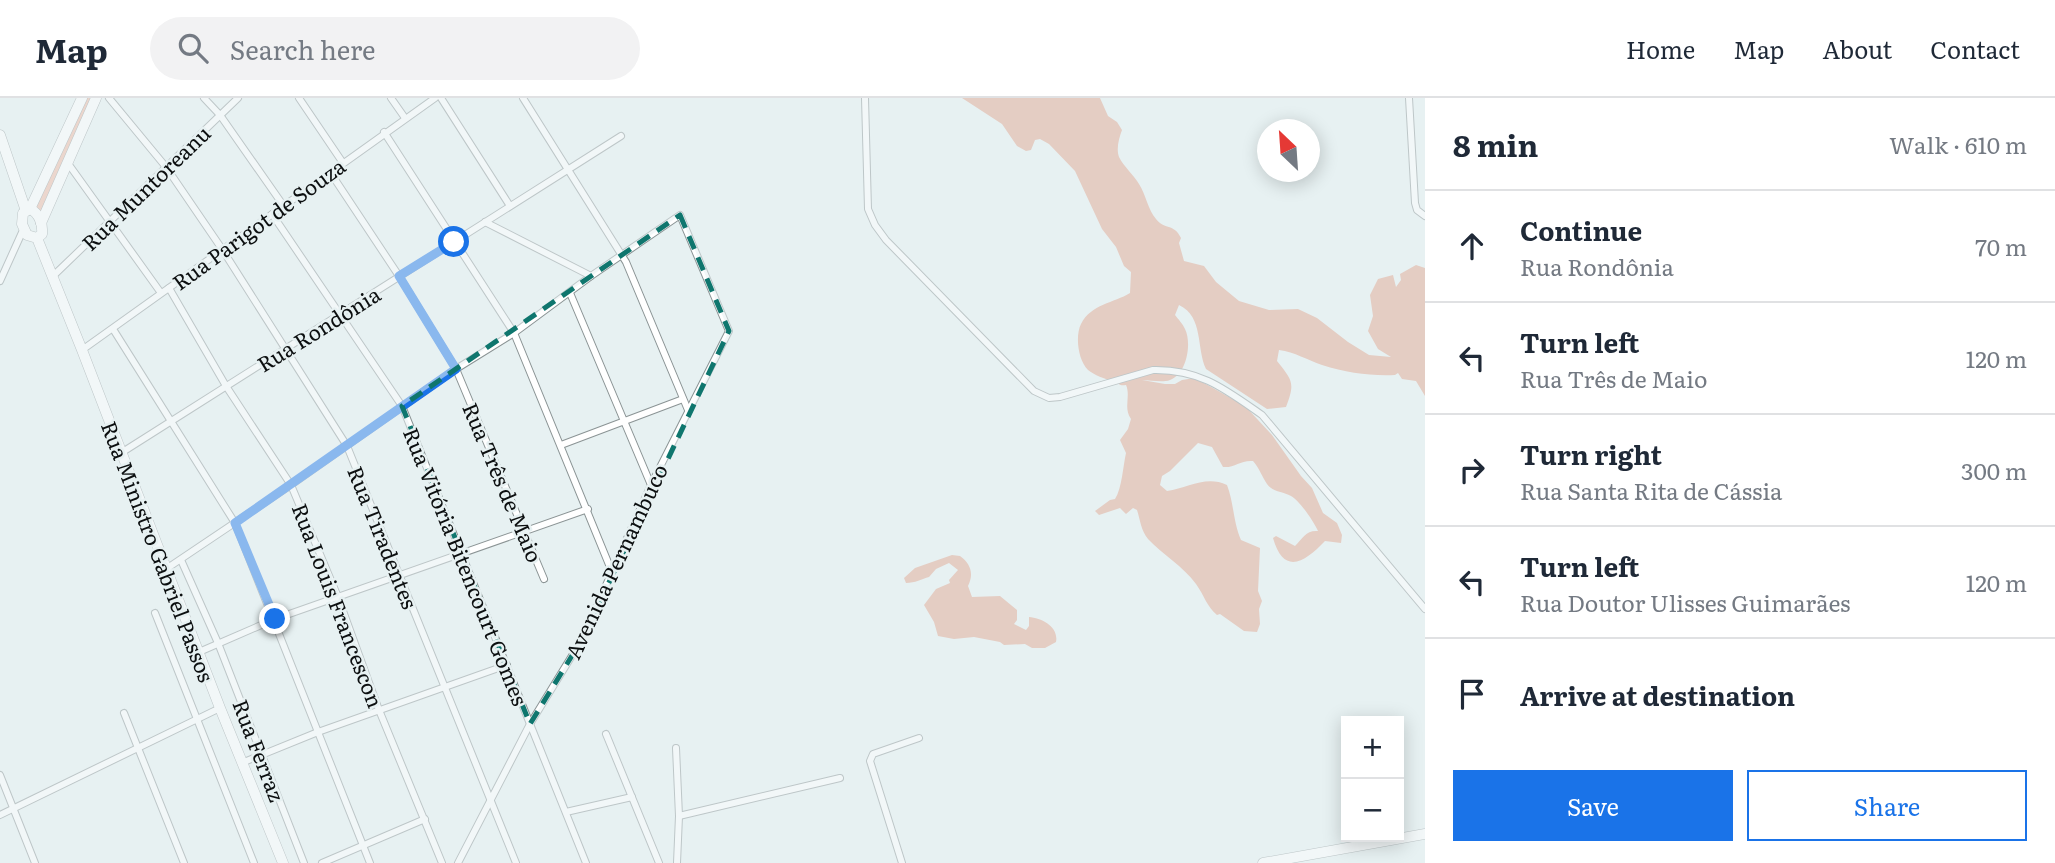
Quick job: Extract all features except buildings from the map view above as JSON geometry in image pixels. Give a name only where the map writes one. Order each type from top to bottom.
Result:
[{"type":"main road","points":[[0,135],[28,210],[36,213],[41,223],[42,231],[37,238],[27,235],[21,218],[28,210],[82,98]]},
{"type":"main road","points":[[41,223],[96,98]]},
{"type":"main road","name":"Rua Ministro Gabriel Passos","points":[[37,238],[283,863]]},
{"type":"main road","points":[[1263,863],[1425,834]]},
{"type":"street","name":"Rua Tiradentes","points":[[109,98],[166,167],[222,249],[347,446],[516,863]]},
{"type":"street","points":[[204,98],[220,115],[283,205]]},
{"type":"street","name":"Rua Muntoreanu","points":[[52,277],[239,98]]},
{"type":"street","points":[[299,98],[343,163]]},
{"type":"street","points":[[391,98],[405,118]]},
{"type":"street","points":[[438,98],[510,206]]},
{"type":"street","name":"Rua Parigot de Souza","points":[[82,350],[384,132],[438,98]]},
{"type":"street","points":[[523,98],[626,262],[688,410]]},
{"type":"street","points":[[865,98],[868,209],[875,225],[886,240],[1034,391],[1049,398],[1060,397],[1153,370],[1190,373],[1228,391],[1262,415],[1425,609]]},
{"type":"street","points":[[1409,98],[1415,203],[1417,210],[1425,216]]},
{"type":"street","points":[[384,132],[514,333],[612,572]]},
{"type":"street","name":"Rua Rondônia","points":[[121,453],[621,136]]},
{"type":"street","points":[[67,162],[161,293]]},
{"type":"street","name":"Rua Três de Maio","points":[[330,172],[456,369],[544,579]]},
{"type":"street","name":"Rua Vitória Bitencourt Gomes","points":[[272,214],[402,406],[586,863]]},
{"type":"street","name":"Avenida Pernambuco","points":[[458,863],[530,724],[581,641],[651,485],[729,331],[680,215],[621,256]]},
{"type":"street","points":[[485,222],[591,276]]},
{"type":"street","points":[[0,281],[24,228]]},
{"type":"street","points":[[166,569],[456,369],[514,333],[621,256]]},
{"type":"street","name":"Rua Louis Francescon","points":[[169,288],[226,386],[291,485],[442,863]]},
{"type":"street","points":[[569,293],[651,485]]},
{"type":"street","points":[[113,328],[235,523],[370,863]]},
{"type":"street","points":[[561,445],[683,399]]},
{"type":"street","points":[[199,652],[275,619],[588,509]]},
{"type":"street","name":"Rua Ferraz","points":[[181,560],[218,643],[304,863]]},
{"type":"street","points":[[155,613],[254,863]]},
{"type":"street","points":[[244,762],[318,732],[507,665]]},
{"type":"street","points":[[0,815],[220,708]]},
{"type":"street","points":[[124,713],[184,863]]},
{"type":"street","points":[[606,734],[659,863]]},
{"type":"street","points":[[902,863],[870,761],[873,754],[919,738]]},
{"type":"street","points":[[676,748],[679,817],[677,863]]},
{"type":"street","points":[[0,775],[35,863]]},
{"type":"street","points":[[679,817],[840,778]]},
{"type":"street","points":[[566,812],[632,797]]},
{"type":"street","points":[[322,863],[425,819]]},
{"type":"highlighted area","points":[[680,215],[729,331],[581,641],[530,724],[402,406]]},
{"type":"shaded area","points":[[86,98],[92,98],[40,214],[35,209]]},
{"type":"shaded area","points":[[962,98],[1100,98],[1108,116],[1117,122],[1122,130],[1119,157],[1139,184],[1156,219],[1178,233],[1184,261],[1204,266],[1216,282],[1239,301],[1269,310],[1298,309],[1317,318],[1369,355],[1391,357],[1378,349],[1368,331],[1373,316],[1370,295],[1378,279],[1393,275],[1396,287],[1401,280],[1400,274],[1416,265],[1425,268],[1425,396],[1416,381],[1402,379],[1398,373],[1386,375],[1349,372],[1279,350],[1277,361],[1291,382],[1291,392],[1286,407],[1267,409],[1206,369],[1196,325],[1187,310],[1179,305],[1175,315],[1184,327],[1188,342],[1184,365],[1176,377],[1170,380],[1142,380],[1175,384],[1195,378],[1245,406],[1272,435],[1312,488],[1323,513],[1337,523],[1342,535],[1341,543],[1325,541],[1303,559],[1289,561],[1283,558],[1273,538],[1276,536],[1295,546],[1308,533],[1318,531],[1295,499],[1267,484],[1253,461],[1223,467],[1212,447],[1198,443],[1162,476],[1160,485],[1167,491],[1212,481],[1227,485],[1241,540],[1260,548],[1258,591],[1262,601],[1257,632],[1244,631],[1214,612],[1191,578],[1148,539],[1137,510],[1133,508],[1126,514],[1120,508],[1099,515],[1095,511],[1115,499],[1117,494],[1126,453],[1120,440],[1131,419],[1126,385],[1088,370],[1078,348],[1078,335],[1081,324],[1091,312],[1130,293],[1131,272],[1124,266],[1116,247],[1102,229],[1075,171],[1049,144],[1040,139],[1035,140],[1031,150],[1026,151],[1017,146],[1002,124]]},
{"type":"shaded area","points":[[952,555],[960,556],[969,566],[971,577],[968,586],[972,597],[1000,596],[1017,610],[1014,624],[1026,630],[1029,617],[1039,619],[1055,632],[1056,642],[1045,648],[1032,648],[1025,644],[1004,645],[974,637],[954,639],[938,636],[934,622],[924,605],[936,589],[950,583],[949,580],[958,570],[949,563],[918,581],[906,583],[904,578],[915,568]]},
{"type":"route","points":[[275,619],[235,523],[456,369],[399,276],[454,242]]}]
